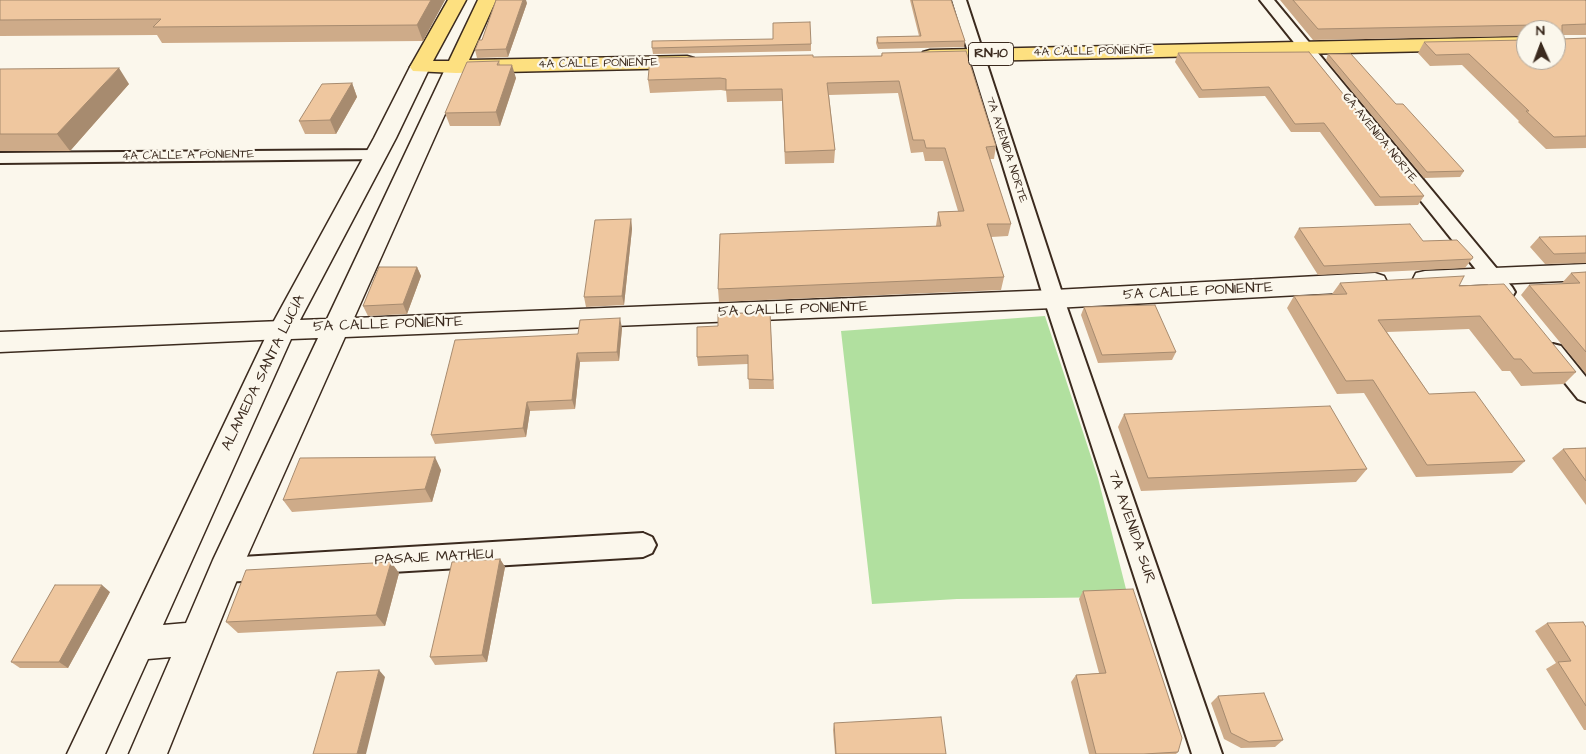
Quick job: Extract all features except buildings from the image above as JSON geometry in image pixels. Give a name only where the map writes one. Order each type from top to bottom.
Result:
[{"type":"main road","name":"ALAMEDA SANTA LUCÍA","points":[[86,754],[282,330],[457,0]]},
{"type":"main road","points":[[148,754],[225,570],[335,327],[487,0]]},
{"type":"main road","name":"4A CALLE PONIENTE","points":[[916,56],[1516,44]]},
{"type":"main road","name":"4A CALLE PONIENTE","points":[[420,67],[708,61]]},
{"type":"main road","name":"5A CALLE PONIENTE","points":[[0,342],[1054,299],[1586,272]]},
{"type":"main road","points":[[138,643],[196,639]]},
{"type":"street","name":"7A AVENIDA NORTE","points":[[959,0],[1054,299]]},
{"type":"street","name":"6A AVENIDA NORTE","points":[[1267,0],[1515,305]]},
{"type":"street","name":"4A CALLE A PONIENTE","points":[[0,158],[376,155]]},
{"type":"street","name":"7A AVENIDA SUR","points":[[1054,299],[1207,754]]},
{"type":"street","points":[[1539,334],[1586,393]]},
{"type":"street","name":"PASAJE MATHEU","points":[[225,570],[643,545]]},
{"type":"green space","points":[[1045,316],[1098,478],[1128,597],[957,599],[872,604],[841,331]]}]
